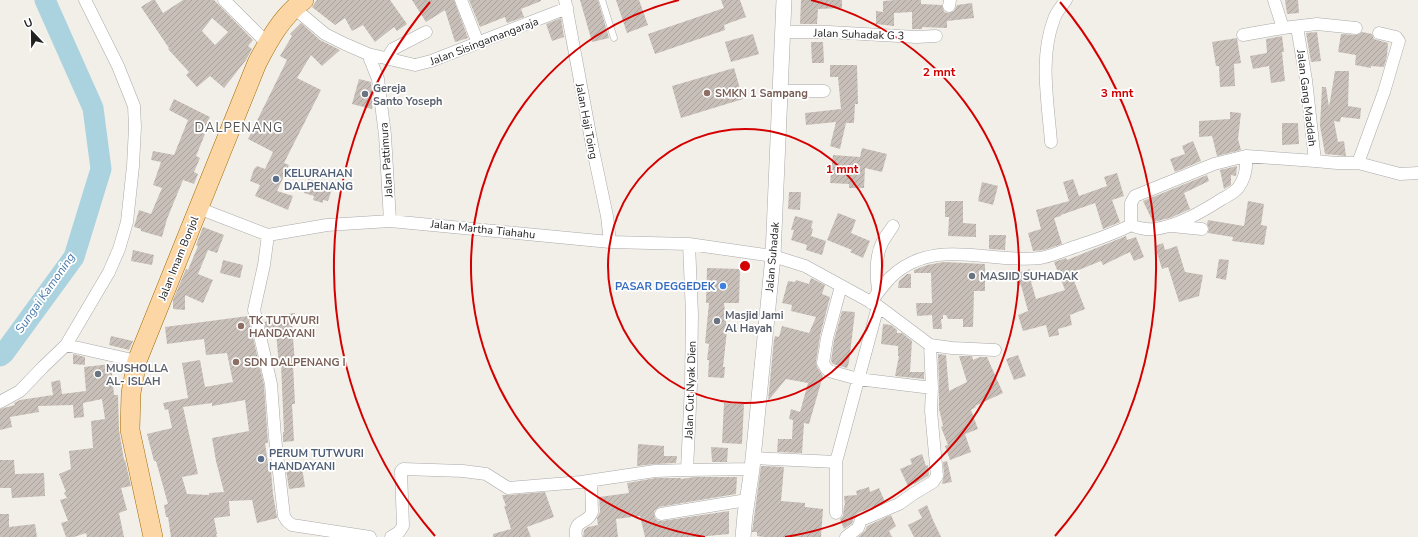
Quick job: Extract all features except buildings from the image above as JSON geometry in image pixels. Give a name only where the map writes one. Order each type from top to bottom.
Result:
[{"type":"main road","name":"Jalan Imam Bonjol","points":[[153,537],[130,430],[132,393],[137,361],[257,63],[270,37],[299,4]]},
{"type":"street","points":[[0,402],[20,391],[66,345],[108,272],[119,249],[127,222],[133,166],[135,127],[134,106],[118,66],[85,0]]},
{"type":"street","points":[[224,0],[267,43]]},
{"type":"street","points":[[461,0],[478,43]]},
{"type":"street","name":"Jalan Suhadak","points":[[743,537],[753,463],[772,256],[784,0]]},
{"type":"street","points":[[1051,142],[1046,64],[1047,43],[1054,17],[1066,0]]},
{"type":"street","points":[[1274,0],[1283,28]]},
{"type":"street","name":"Jalan Sisingamangaraja","points":[[299,4],[325,34],[368,54],[415,65],[431,62],[566,4]]},
{"type":"street","name":"Jalan Haji Toing","points":[[566,4],[588,127],[607,216],[610,242]]},
{"type":"street","points":[[1243,35],[1317,24],[1356,28]]},
{"type":"street","name":"Jalan Gang Maddah","points":[[1297,27],[1306,80],[1315,161],[1358,163],[1400,174],[1418,173]]},
{"type":"street","points":[[388,58],[393,49],[426,32]]},
{"type":"street","name":"Jalan Suhadak G 3","points":[[783,32],[829,32],[916,37],[936,36]]},
{"type":"street","points":[[1358,163],[1384,92],[1399,41],[1396,37],[1379,33]]},
{"type":"street","name":"Jalan Pattimura","points":[[368,54],[380,88],[390,220]]},
{"type":"street","points":[[780,91],[824,91]]},
{"type":"street","points":[[1131,225],[1131,203],[1135,196],[1214,164],[1246,156],[1315,161]]},
{"type":"street","points":[[878,290],[897,272],[910,263],[924,258],[952,254],[1009,258],[1041,258],[1118,232],[1131,225],[1139,228],[1154,229],[1169,225],[1199,214],[1237,189],[1247,166],[1246,156]]},
{"type":"street","points":[[198,208],[268,235],[264,265],[254,310],[271,384],[275,437],[284,516],[292,525],[370,537]]},
{"type":"street","name":"Jalan Martha Tiahahu","points":[[268,235],[327,225],[390,220],[610,242],[689,244],[772,256],[805,266],[875,305],[930,345]]},
{"type":"street","points":[[1169,225],[1202,229]]},
{"type":"street","points":[[836,513],[836,462],[858,379],[875,305],[878,290],[876,276],[878,254],[882,243],[893,226]]},
{"type":"street","name":"Jalan Cut Nyak Dien","points":[[687,470],[691,385],[692,314],[689,244]]},
{"type":"street","points":[[841,286],[827,338],[823,362],[826,368],[829,371],[858,379],[932,388]]},
{"type":"street","points":[[66,345],[137,361]]},
{"type":"street","points":[[846,537],[858,528],[860,520],[899,504],[906,498],[933,482],[935,479],[936,476],[930,410],[932,388],[930,345],[952,348],[995,350]]},
{"type":"street","points":[[390,537],[399,532],[403,526],[401,471],[403,469],[463,471],[486,474],[508,488],[591,481],[655,471],[687,470],[753,463],[836,462]]},
{"type":"street","points":[[576,537],[575,531],[577,525],[588,518],[592,512],[591,481]]},
{"type":"street","points":[[661,514],[747,500]]},
{"type":"lane","points":[[602,0],[614,38]]},
{"type":"waterway","name":"Sungai Kamoning","points":[[0,356],[4,353],[74,257],[101,169],[93,108],[45,0]]},
{"type":"place","name":"SMKN 1 Sampang","points":[[707,93]]},
{"type":"place","name":"Gereja Santo Yoseph","points":[[365,94]]},
{"type":"place","name":"KELURAHAN DALPENANG","points":[[276,179]]},
{"type":"place","name":"MASJID SUHADAK","points":[[972,276]]},
{"type":"place","name":"PASAR DEGGEDEK","points":[[723,286]]},
{"type":"place","name":"Masjid Jami Al Hayah","points":[[717,321]]},
{"type":"place","name":"TK TUTWURI HANDAYANI","points":[[241,326]]},
{"type":"place","name":"SDN DALPENANG I","points":[[236,362]]},
{"type":"place","name":"MUSHOLLA AL- ISLAH","points":[[98,374]]},
{"type":"place","name":"PERUM TUTWURI HANDAYANI","points":[[261,459]]},
{"type":"district","name":"DALPENANG","points":[[239,127]]}]
